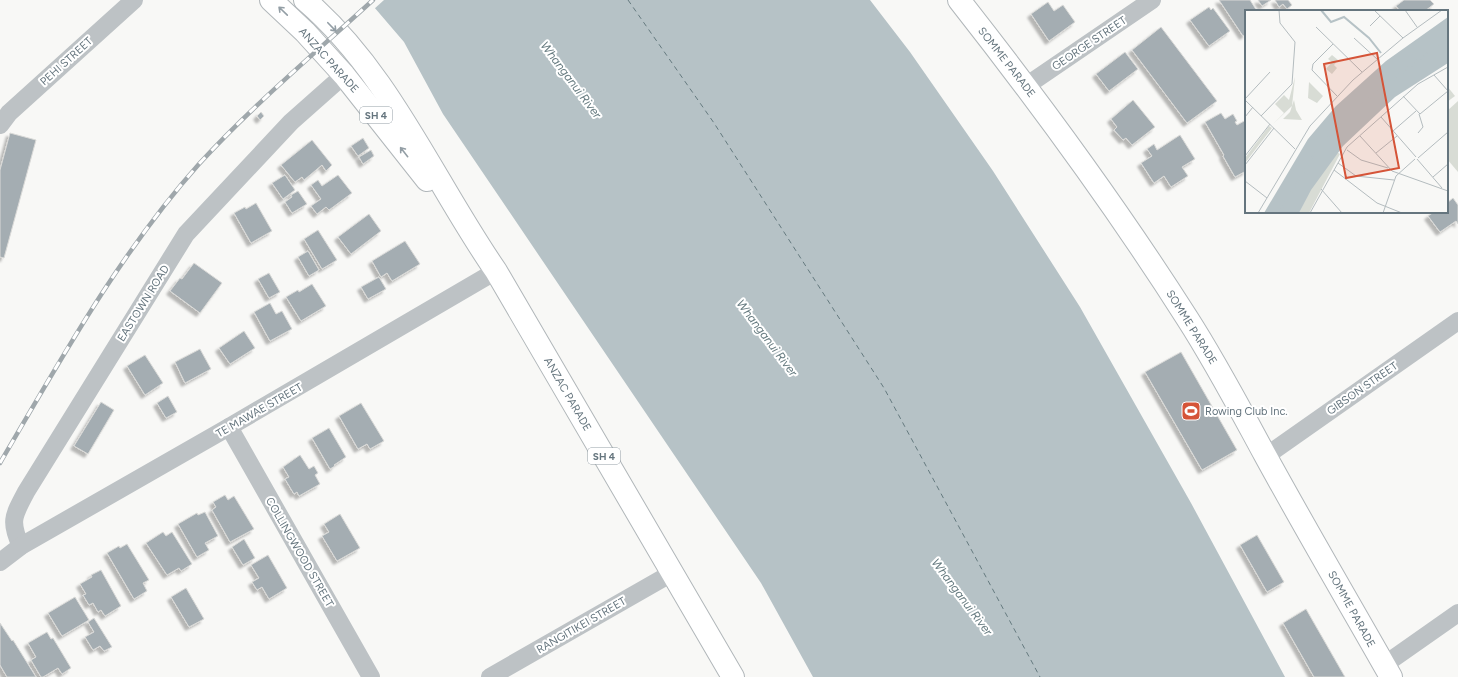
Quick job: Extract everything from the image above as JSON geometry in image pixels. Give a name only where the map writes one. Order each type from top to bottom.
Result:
[{"type":"main road","name":"ANZAC PARADE","points":[[272,0],[305,32],[344,75],[472,237],[496,271],[733,677]]},
{"type":"main road","name":"ANZAC PARADE","points":[[305,0],[354,50],[380,84],[428,159],[472,237]]},
{"type":"main road","name":"SOMME PARADE","points":[[959,0],[1026,86],[1133,235],[1188,319],[1229,388],[1387,671]]},
{"type":"street","name":"PEHI STREET","points":[[0,125],[9,113],[134,0]]},
{"type":"street","name":"GEORGE STREET","points":[[1026,86],[1152,0]]},
{"type":"street","name":"EASTOWN ROAD","points":[[21,546],[14,527],[14,518],[26,492],[186,234],[291,122],[344,75]]},
{"type":"street","name":"TE MAWAE STREET","points":[[21,546],[230,428],[496,271]]},
{"type":"street","name":"GIBSON STREET","points":[[1266,456],[1458,321]]},
{"type":"street","name":"COLLINGWOOD STREET","points":[[230,428],[371,677]]},
{"type":"street","points":[[0,562],[21,546]]},
{"type":"street","name":"RANGITIKEI STREET","points":[[490,677],[672,573]]},
{"type":"street","points":[[1387,671],[1458,613]]},
{"type":"shaded area","points":[[1448,87],[1455,96],[1448,101]]},
{"type":"shaded area","points":[[1458,101],[1458,172],[1448,160],[1448,110]]},
{"type":"water","name":"Whanganui River","points":[[368,0],[870,0],[910,52],[993,171],[1080,307],[1191,503],[1285,677],[813,677],[761,583],[443,114],[404,42]]},
{"type":"pier","points":[[366,0],[384,0],[373,10]]},
{"type":"building","points":[[1219,0],[1250,0],[1256,10],[1245,10],[1245,35],[1243,36]]},
{"type":"building","points":[[1258,0],[1271,0],[1262,6]]},
{"type":"building","points":[[1275,0],[1288,0],[1292,5],[1287,9],[1283,4],[1279,7]]},
{"type":"building","points":[[1404,0],[1430,0],[1434,4],[1426,10],[1399,10],[1396,6]]},
{"type":"building","points":[[1048,2],[1054,11],[1063,5],[1075,22],[1049,41],[1031,14]]},
{"type":"building","points":[[1209,7],[1211,10],[1213,8],[1230,31],[1209,46],[1190,20]]},
{"type":"building","points":[[1161,27],[1217,101],[1187,123],[1132,50]]},
{"type":"building","points":[[1125,52],[1138,69],[1109,91],[1096,74]]},
{"type":"building","points":[[1133,100],[1155,127],[1132,145],[1126,138],[1123,140],[1114,130],[1117,127],[1111,119]]},
{"type":"building","points":[[261,112],[264,116],[260,120],[257,116]]},
{"type":"building","points":[[1221,113],[1225,119],[1233,114],[1237,121],[1235,122],[1237,125],[1245,121],[1245,172],[1235,177],[1205,122]]},
{"type":"building","points":[[10,133],[36,140],[4,258],[0,257],[0,170]]},
{"type":"building","points":[[1180,135],[1195,159],[1182,167],[1188,176],[1171,187],[1164,176],[1154,183],[1141,163],[1152,156],[1147,149],[1154,144],[1157,150]]},
{"type":"building","points":[[363,138],[369,148],[358,156],[351,146]]},
{"type":"building","points":[[312,140],[332,165],[326,171],[322,165],[304,180],[302,177],[295,182],[281,165]]},
{"type":"building","points":[[371,150],[374,156],[363,164],[359,157]]},
{"type":"building","points":[[285,175],[295,190],[283,199],[272,183]]},
{"type":"building","points":[[338,175],[352,193],[329,210],[326,207],[317,214],[311,206],[321,199],[311,185],[318,180],[322,186]]},
{"type":"building","points":[[298,191],[307,204],[292,213],[285,202],[292,197],[291,195]]},
{"type":"building","points":[[1453,198],[1458,205],[1458,224],[1456,221],[1440,232],[1428,216],[1432,213],[1448,213],[1448,202]]},
{"type":"building","points":[[256,203],[272,231],[251,243],[234,213],[245,207],[246,209]]},
{"type":"building","points":[[369,214],[381,231],[351,254],[338,237]]},
{"type":"building","points":[[318,230],[337,260],[322,269],[304,239]]},
{"type":"building","points":[[405,241],[420,264],[392,281],[387,273],[381,277],[372,261]]},
{"type":"building","points":[[308,251],[319,270],[309,276],[298,257]]},
{"type":"building","points":[[194,263],[222,283],[200,313],[170,291],[180,278],[182,279]]},
{"type":"building","points":[[269,273],[280,292],[269,298],[258,279]]},
{"type":"building","points":[[379,277],[386,289],[368,299],[361,287]]},
{"type":"building","points":[[312,284],[326,306],[301,321],[286,297],[298,290],[299,292]]},
{"type":"building","points":[[270,303],[276,314],[282,311],[292,329],[270,341],[254,312]]},
{"type":"building","points":[[244,331],[255,348],[230,364],[219,348]]},
{"type":"building","points":[[200,349],[211,369],[185,383],[175,362]]},
{"type":"building","name":"Rowing Club Inc.","points":[[1181,352],[1237,450],[1202,470],[1145,372]]},
{"type":"building","points":[[145,355],[163,383],[145,395],[127,366]]},
{"type":"building","points":[[168,396],[177,412],[166,418],[157,403]]},
{"type":"building","points":[[101,402],[114,410],[88,454],[74,446]]},
{"type":"building","points":[[361,403],[384,441],[370,449],[367,444],[358,449],[339,416]]},
{"type":"building","points":[[329,428],[346,457],[330,469],[312,438]]},
{"type":"building","points":[[300,455],[309,469],[314,466],[318,473],[315,475],[320,484],[299,496],[297,492],[294,494],[285,479],[289,477],[283,467]]},
{"type":"building","points":[[225,495],[228,500],[234,496],[254,529],[230,542],[212,510],[216,507],[213,502]]},
{"type":"building","points":[[205,512],[218,536],[205,543],[209,550],[197,557],[178,524],[197,513],[198,515]]},
{"type":"building","points":[[340,514],[360,548],[337,561],[322,536],[329,532],[324,524]]},
{"type":"building","points":[[163,532],[166,536],[172,532],[192,564],[181,571],[179,568],[167,575],[146,543]]},
{"type":"building","points":[[1257,535],[1284,582],[1267,592],[1240,545]]},
{"type":"building","points":[[244,539],[255,558],[243,565],[232,547]]},
{"type":"building","points":[[127,544],[149,580],[143,583],[147,591],[134,599],[107,553],[119,546],[120,548]]},
{"type":"building","points":[[268,555],[287,588],[269,599],[262,587],[257,590],[252,582],[259,578],[251,565]]},
{"type":"building","points":[[101,570],[121,606],[105,616],[101,610],[98,612],[93,603],[89,605],[83,595],[86,594],[80,584],[92,577],[91,575]]},
{"type":"building","points":[[186,588],[204,619],[189,627],[171,597]]},
{"type":"building","points":[[75,597],[89,620],[62,636],[48,613]]},
{"type":"building","points":[[1306,609],[1345,677],[1314,677],[1283,623]]},
{"type":"building","points":[[94,618],[112,647],[104,651],[100,646],[93,650],[85,637],[94,632],[88,622]]},
{"type":"building","points":[[0,623],[12,641],[13,640],[36,677],[7,677],[0,665]]},
{"type":"building","points":[[47,632],[51,639],[53,638],[71,668],[62,674],[58,668],[41,677],[31,660],[36,657],[28,643]]},
{"type":"ferry route","points":[[628,0],[714,123],[884,388],[1040,677]]},
{"type":"railway","points":[[0,463],[92,308],[143,234],[170,198],[199,164],[241,121],[373,0]]},
{"type":"place","name":"Rowing Club Inc.","points":[[1191,411]]}]
